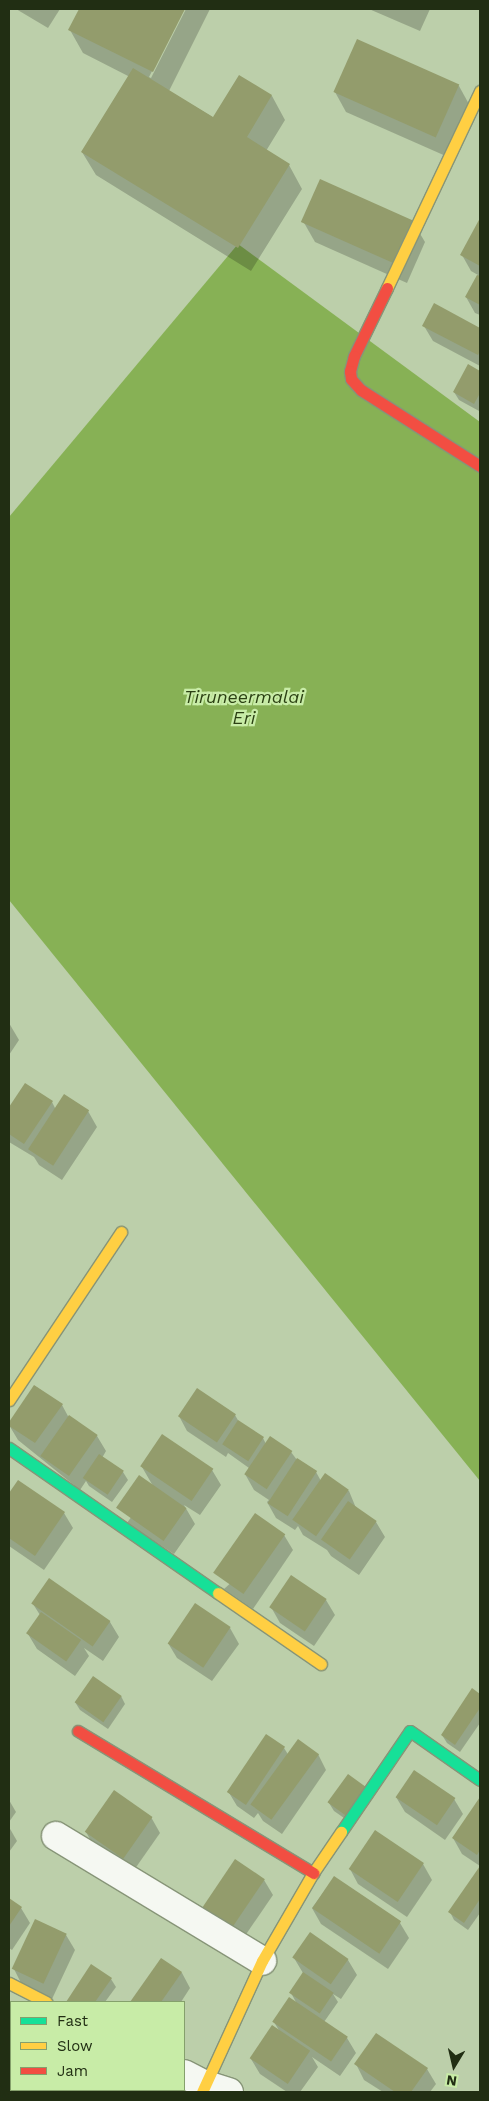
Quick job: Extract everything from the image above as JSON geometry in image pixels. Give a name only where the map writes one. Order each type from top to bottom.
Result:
[{"type":"street","points":[[480,91],[354,356],[350,370],[352,380],[361,390],[480,466]]},
{"type":"street","points":[[9,1400],[121,1232]]},
{"type":"street","points":[[9,1448],[321,1664]]},
{"type":"street","points":[[78,1731],[313,1873]]},
{"type":"street","points":[[205,2086],[262,1961],[313,1873],[410,1731],[480,1780]]},
{"type":"street","points":[[56,1836],[262,1961]]},
{"type":"street","points":[[9,1983],[44,2001]]},
{"type":"water","name":"Tiruneermalai Eri","points":[[238,244],[480,422],[480,1481],[9,900],[9,517]]},
{"type":"building","points":[[79,9],[185,9],[153,72],[68,30]]},
{"type":"building","points":[[357,39],[459,85],[436,138],[333,92]]},
{"type":"building","points":[[133,68],[213,117],[239,75],[272,95],[247,137],[290,164],[238,248],[81,152]]},
{"type":"building","points":[[320,179],[414,221],[395,264],[301,222]]},
{"type":"building","points":[[480,218],[480,266],[460,255]]},
{"type":"building","points":[[477,275],[480,276],[480,305],[465,297]]},
{"type":"building","points":[[434,303],[480,328],[480,351],[478,355],[422,326]]},
{"type":"building","points":[[468,364],[480,371],[480,393],[474,404],[453,392]]},
{"type":"building","points":[[25,1083],[53,1101],[24,1144],[9,1134],[9,1107]]},
{"type":"building","points":[[64,1094],[89,1110],[53,1166],[28,1149]]},
{"type":"building","points":[[34,1385],[63,1404],[35,1443],[9,1426],[9,1422]]},
{"type":"building","points":[[197,1388],[236,1414],[217,1442],[178,1416]]},
{"type":"building","points":[[69,1415],[98,1435],[69,1476],[40,1456]]},
{"type":"building","points":[[238,1420],[264,1437],[248,1461],[222,1444]]},
{"type":"building","points":[[162,1434],[213,1469],[192,1501],[140,1466]]},
{"type":"building","points":[[270,1436],[292,1451],[267,1489],[244,1474]]},
{"type":"building","points":[[99,1454],[124,1471],[108,1495],[83,1478]]},
{"type":"building","points":[[297,1458],[317,1471],[288,1516],[268,1503]]},
{"type":"building","points":[[325,1473],[349,1490],[316,1536],[292,1520]]},
{"type":"building","points":[[139,1475],[187,1508],[164,1541],[116,1508]]},
{"type":"building","points":[[18,1480],[65,1512],[35,1556],[9,1538],[9,1493]]},
{"type":"building","points":[[348,1501],[377,1521],[350,1560],[321,1540]]},
{"type":"building","points":[[255,1513],[285,1534],[243,1594],[213,1573]]},
{"type":"building","points":[[291,1575],[327,1599],[305,1631],[269,1607]]},
{"type":"building","points":[[49,1578],[110,1621],[93,1646],[31,1603]]},
{"type":"building","points":[[195,1603],[231,1627],[203,1668],[168,1644]]},
{"type":"building","points":[[41,1612],[81,1640],[66,1661],[26,1633]]},
{"type":"building","points":[[93,1676],[122,1696],[103,1722],[75,1702]]},
{"type":"building","points":[[472,1688],[480,1694],[480,1708],[455,1745],[441,1735]]},
{"type":"building","points":[[266,1734],[285,1747],[246,1805],[227,1792]]},
{"type":"building","points":[[298,1739],[319,1754],[271,1820],[250,1805]]},
{"type":"building","points":[[414,1770],[455,1798],[437,1825],[396,1797]]},
{"type":"building","points":[[348,1774],[369,1789],[348,1818],[327,1802]]},
{"type":"building","points":[[114,1790],[153,1817],[123,1859],[85,1832]]},
{"type":"building","points":[[480,1797],[480,1850],[477,1855],[452,1838]]},
{"type":"building","points":[[375,1830],[424,1863],[398,1902],[349,1869]]},
{"type":"building","points":[[235,1859],[265,1879],[230,1931],[200,1910]]},
{"type":"building","points":[[480,1866],[480,1899],[464,1923],[448,1912]]},
{"type":"building","points":[[334,1876],[401,1921],[379,1954],[312,1908]]},
{"type":"building","points":[[9,1898],[22,1907],[9,1926]]},
{"type":"building","points":[[35,1919],[67,1934],[43,1984],[12,1969]]},
{"type":"building","points":[[310,1932],[349,1959],[331,1984],[292,1957]]},
{"type":"building","points":[[161,1958],[182,1972],[162,2001],[131,2001]]},
{"type":"building","points":[[91,1964],[112,1978],[96,2001],[67,2001]]},
{"type":"building","points":[[303,1972],[334,1993],[320,2013],[289,1993]]},
{"type":"building","points":[[289,1997],[348,2037],[331,2062],[272,2022]]},
{"type":"building","points":[[272,2025],[310,2051],[288,2084],[250,2058]]},
{"type":"building","points":[[376,2033],[428,2068],[411,2092],[395,2092],[354,2064]]},
{"type":"traffic: fast","points":[[9,1448],[218,1593]]},
{"type":"traffic: fast","points":[[341,1832],[410,1731],[480,1780]]},
{"type":"traffic: slow","points":[[387,288],[480,91]]},
{"type":"traffic: slow","points":[[9,1400],[121,1232]]},
{"type":"traffic: slow","points":[[218,1593],[321,1664]]},
{"type":"traffic: slow","points":[[202,2092],[262,1961],[313,1873],[341,1832]]},
{"type":"traffic: slow","points":[[9,1983],[44,2001]]},
{"type":"traffic: jam","points":[[387,288],[354,356],[350,371],[351,379],[361,390],[480,466]]},
{"type":"traffic: jam","points":[[78,1731],[313,1873]]}]
